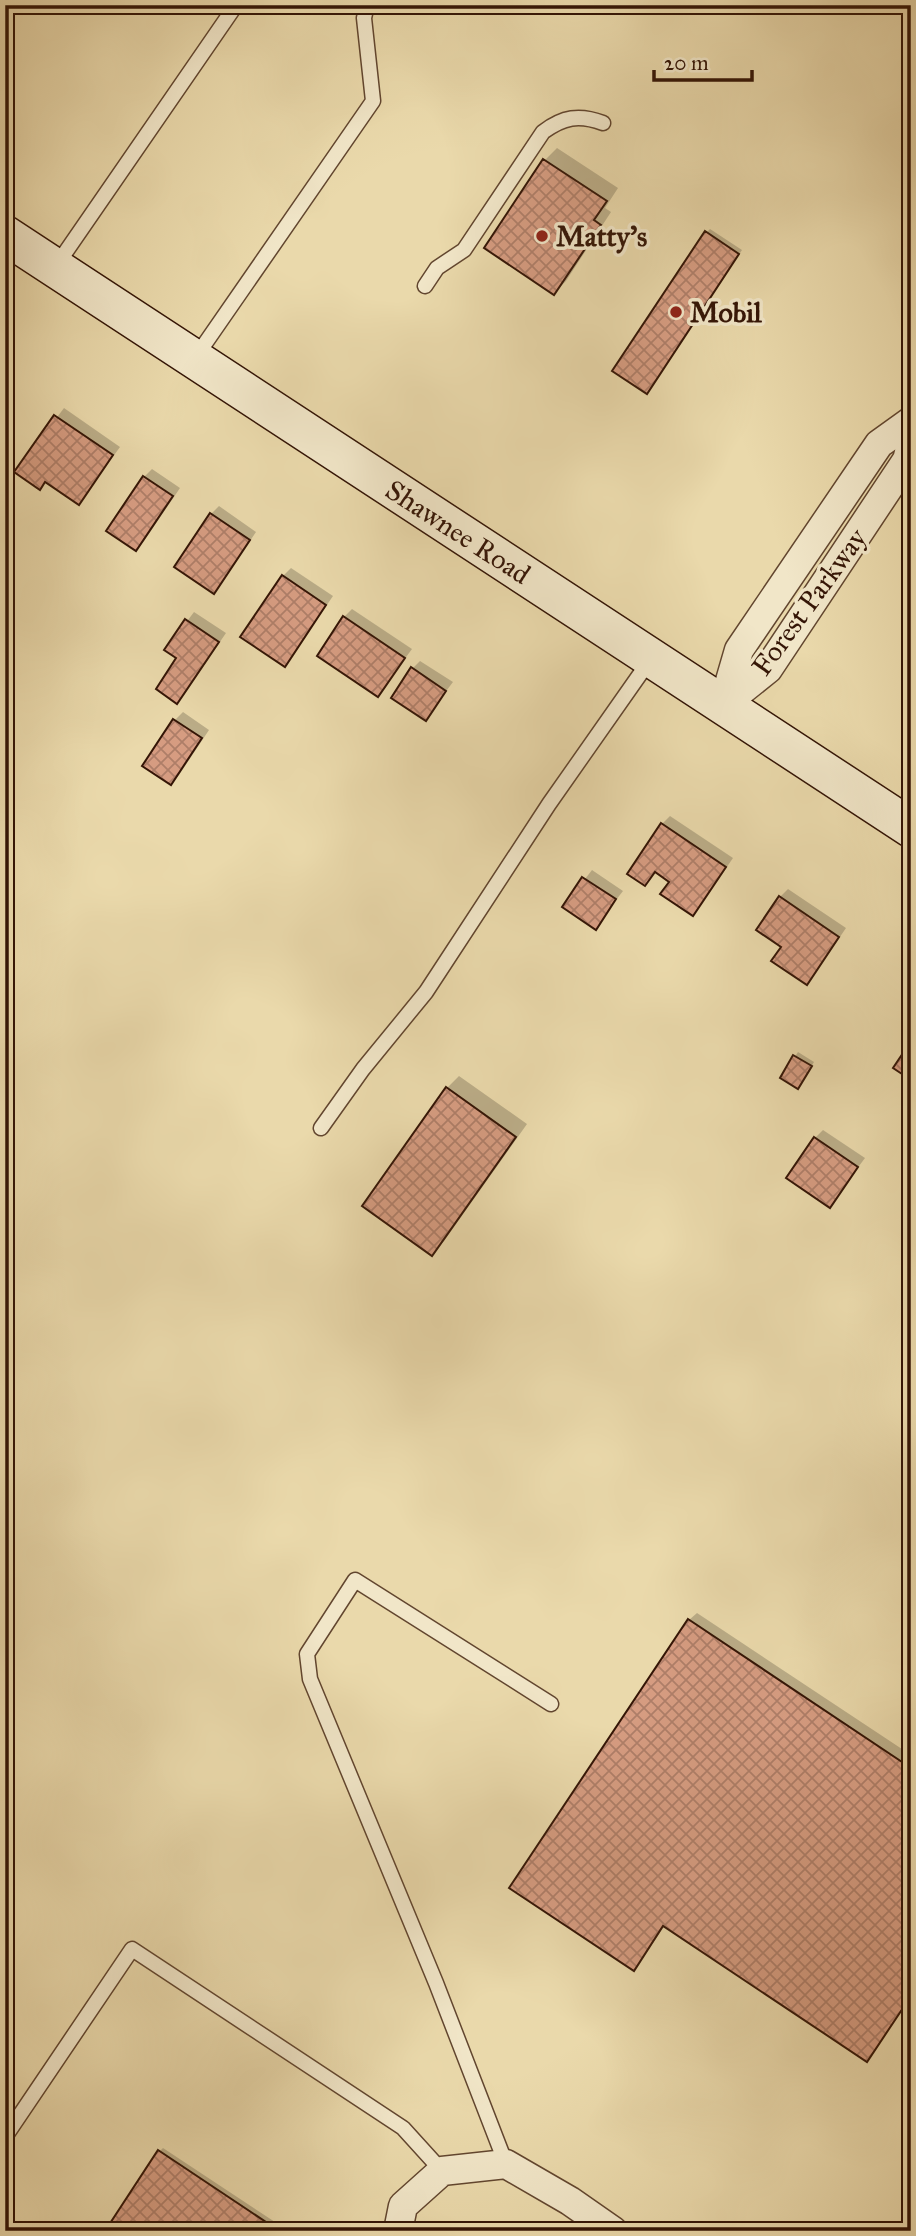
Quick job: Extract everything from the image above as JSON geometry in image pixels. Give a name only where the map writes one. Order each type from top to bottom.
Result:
[{"type":"main road","name":"Shawnee Road","points":[[5,234],[911,828]]},
{"type":"street","name":"Forest Parkway","points":[[723,705],[739,650],[880,444],[911,421]]},
{"type":"street","name":"Forest Parkway","points":[[723,705],[768,669],[907,460],[911,446]]},
{"type":"street","points":[[398,2231],[403,2206],[442,2171],[506,2164],[570,2201],[613,2231]]},
{"type":"lane","points":[[55,267],[236,5]]},
{"type":"lane","points":[[194,359],[373,101],[365,18],[367,5]]},
{"type":"lane","points":[[425,286],[437,268],[464,250],[543,132],[556,122],[572,117],[587,117],[603,123]]},
{"type":"lane","points":[[321,1128],[363,1069],[426,992],[549,804],[651,659]]},
{"type":"lane","points":[[506,2164],[436,1983],[310,1679],[307,1654],[355,1580],[551,1703]]},
{"type":"lane","points":[[5,2137],[132,1949],[403,2128],[442,2171]]},
{"type":"building","name":"Matty's","points":[[543,159],[607,201],[594,220],[601,225],[554,295],[484,248]]},
{"type":"building","name":"Mobil","points":[[705,231],[739,254],[647,394],[612,371]]},
{"type":"building","points":[[54,415],[113,455],[79,505],[45,482],[40,490],[14,472]]},
{"type":"building","points":[[143,476],[173,496],[136,551],[106,531]]},
{"type":"building","points":[[210,513],[250,540],[214,594],[174,567]]},
{"type":"building","points":[[282,575],[326,605],[285,667],[240,637]]},
{"type":"building","points":[[343,616],[405,658],[378,697],[317,656]]},
{"type":"building","points":[[185,619],[219,642],[177,704],[156,689],[176,658],[164,650]]},
{"type":"building","points":[[411,667],[446,691],[426,721],[391,698]]},
{"type":"building","points":[[173,719],[202,738],[171,785],[142,766]]},
{"type":"building","points":[[661,823],[726,867],[693,916],[660,894],[669,882],[655,872],[645,886],[627,874]]},
{"type":"building","points":[[582,877],[616,899],[596,930],[562,907]]},
{"type":"building","points":[[779,896],[839,937],[807,985],[771,961],[781,947],[756,930]]},
{"type":"building","points":[[911,1041],[911,1080],[893,1068]]},
{"type":"building","points":[[793,1055],[812,1066],[798,1089],[780,1078]]},
{"type":"building","points":[[446,1087],[516,1137],[432,1256],[362,1206]]},
{"type":"building","points":[[814,1137],[858,1167],[830,1208],[786,1178]]},
{"type":"building","points":[[688,1619],[911,1768],[911,1996],[867,2062],[663,1926],[634,1971],[509,1888]]},
{"type":"building","points":[[158,2150],[272,2226],[269,2231],[105,2231]]},
{"type":"place","name":"Matty's","points":[[542,236]]},
{"type":"place","name":"Mobil","points":[[676,312]]}]
